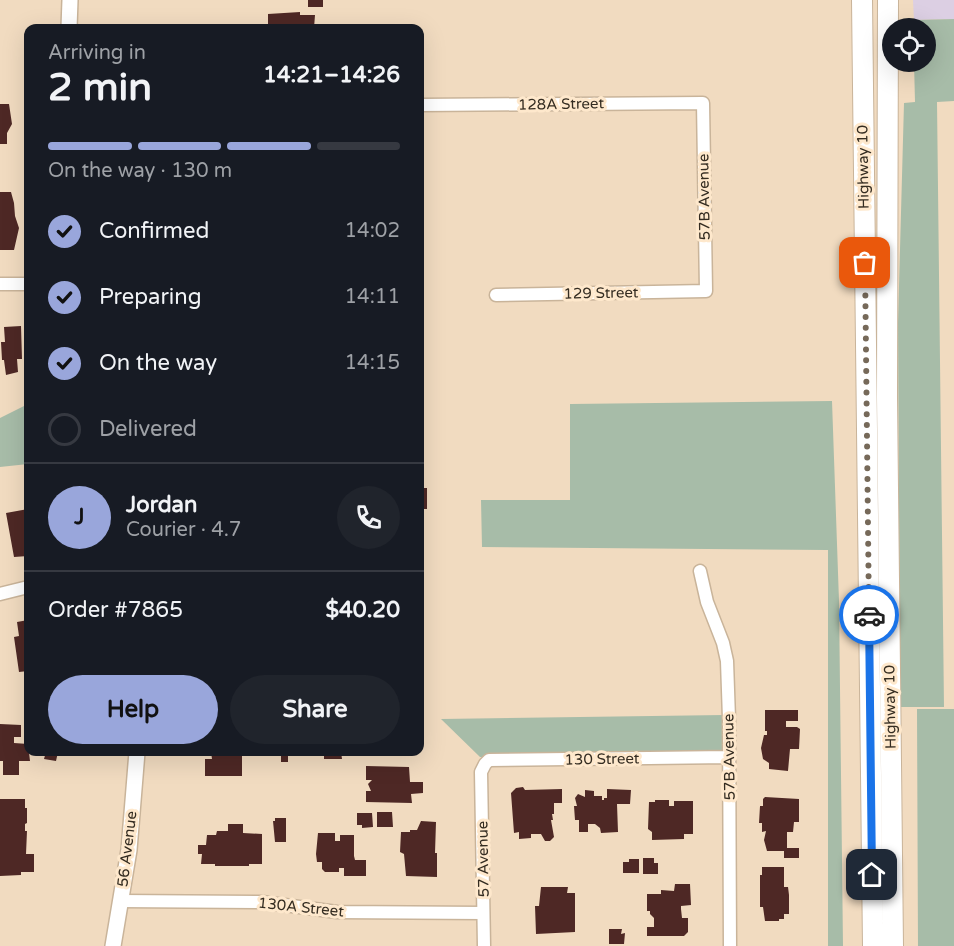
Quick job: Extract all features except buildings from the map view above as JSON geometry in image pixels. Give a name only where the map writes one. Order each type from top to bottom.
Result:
[{"type":"highway","name":"Highway 10","points":[[862,0],[873,946]]},
{"type":"highway","name":"Highway 10","points":[[888,0],[886,397],[893,946]]},
{"type":"street","points":[[69,24],[70,0]]},
{"type":"street","name":"128A Street","points":[[424,105],[703,103]]},
{"type":"street","name":"57B Avenue","points":[[703,103],[706,291]]},
{"type":"street","points":[[0,284],[24,284]]},
{"type":"street","name":"129 Street","points":[[496,295],[706,291]]},
{"type":"street","name":"57B Avenue","points":[[700,571],[707,602],[723,642],[727,661],[730,946]]},
{"type":"street","points":[[0,594],[24,587]]},
{"type":"street","name":"56 Avenue","points":[[113,946],[129,850],[137,756]]},
{"type":"street","name":"130 Street","points":[[481,772],[484,764],[489,760],[729,757]]},
{"type":"street","name":"57 Avenue","points":[[481,772],[484,946]]},
{"type":"street","name":"130A Street","points":[[120,901],[262,902],[338,912],[483,914]]},
{"type":"shaded area","points":[[913,0],[954,0],[954,19],[914,18]]},
{"type":"green space","points":[[936,19],[954,19],[954,101],[937,102],[944,707],[900,707],[898,323],[904,103],[915,102],[914,72],[936,72]]},
{"type":"green space","points":[[832,401],[839,601],[843,946],[828,946],[828,550],[482,547],[481,500],[570,500],[570,404]]},
{"type":"green space","points":[[24,406],[24,464],[0,467],[0,418]]},
{"type":"green space","points":[[917,709],[954,709],[954,946],[918,946]]},
{"type":"green space","points":[[724,715],[724,753],[709,757],[480,757],[441,719]]},
{"type":"way so far","points":[[865,263],[869,615]]},
{"type":"route","points":[[869,615],[872,875]]}]
